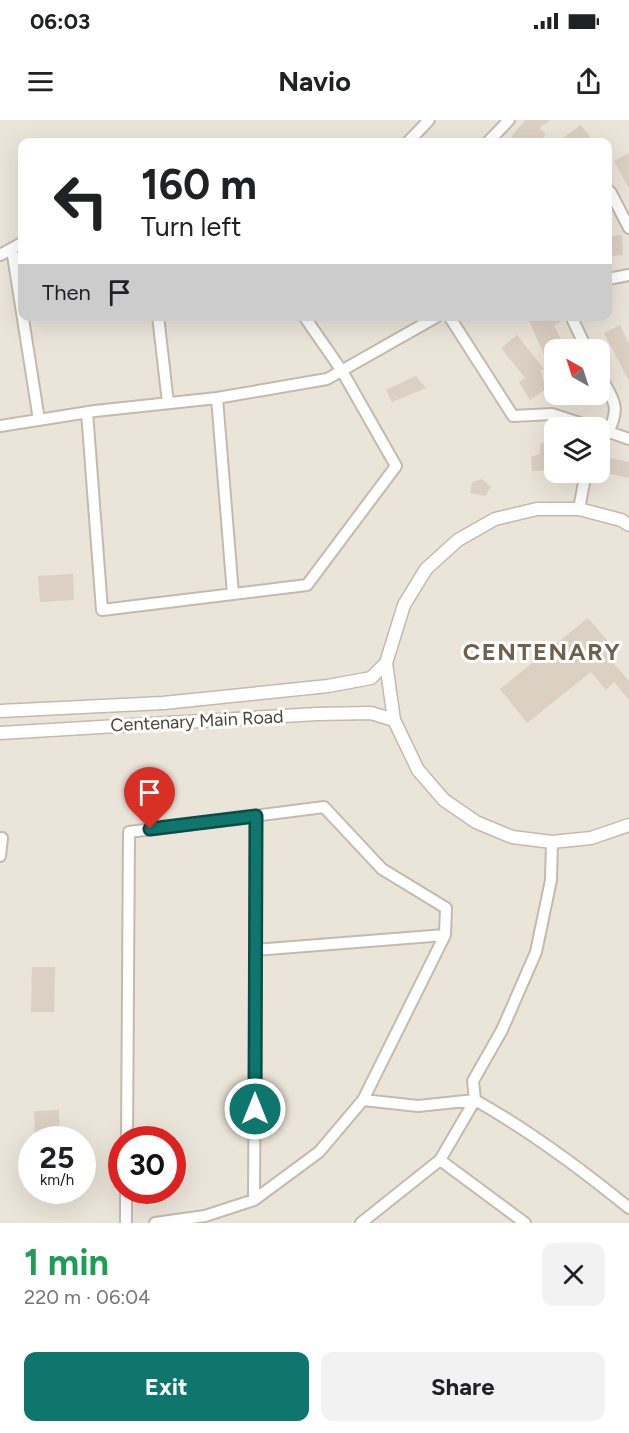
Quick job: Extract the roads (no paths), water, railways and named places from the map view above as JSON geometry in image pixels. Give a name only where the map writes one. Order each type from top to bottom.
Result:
[{"type":"street","points":[[412,138],[429,120]]},
{"type":"street","points":[[492,138],[509,120]]},
{"type":"street","points":[[612,197],[629,228]]},
{"type":"street","points":[[0,255],[18,245]]},
{"type":"street","points":[[12,249],[18,287]]},
{"type":"street","points":[[612,278],[629,275]]},
{"type":"street","points":[[23,321],[39,420]]},
{"type":"street","points":[[159,321],[168,403]]},
{"type":"street","points":[[87,412],[102,610],[307,585],[396,466],[342,371],[307,321]]},
{"type":"street","points":[[0,426],[87,412],[217,398],[327,379],[429,321]]},
{"type":"street","points":[[452,321],[513,416],[552,414],[561,417]]},
{"type":"street","points":[[573,321],[582,339]]},
{"type":"street","points":[[610,396],[616,409],[616,417],[610,424]]},
{"type":"street","points":[[217,398],[232,594]]},
{"type":"street","points":[[610,433],[629,439]]},
{"type":"street","points":[[579,509],[584,483]]},
{"type":"street","points":[[629,525],[621,520],[579,509],[537,508],[495,519],[458,540],[426,569],[404,605],[386,663],[394,720],[418,770],[444,800],[476,822],[513,837],[552,842],[591,838],[629,825]]},
{"type":"street","name":"Centenary Main Road","points":[[0,711],[163,703],[328,686],[371,678],[386,663]]},
{"type":"street","name":"Centenary Main Road","points":[[0,733],[317,714],[371,713],[394,720]]},
{"type":"street","points":[[127,1126],[129,832],[324,807],[382,869],[446,908],[445,935],[363,1100],[320,1152],[254,1200],[205,1216],[154,1223]]},
{"type":"street","points":[[254,1200],[256,816]]},
{"type":"street","points":[[0,839],[2,838],[0,856]]},
{"type":"street","points":[[361,1223],[440,1160],[475,1100],[473,1081],[502,1030],[536,952],[551,880],[552,842]]},
{"type":"street","points":[[255,950],[445,935]]},
{"type":"street","points":[[363,1100],[418,1106],[475,1100],[568,1159],[629,1208]]},
{"type":"street","points":[[440,1160],[525,1223]]},
{"type":"street","points":[[126,1204],[126,1223]]},
{"type":"district","name":"CENTENARY","points":[[542,652]]}]
